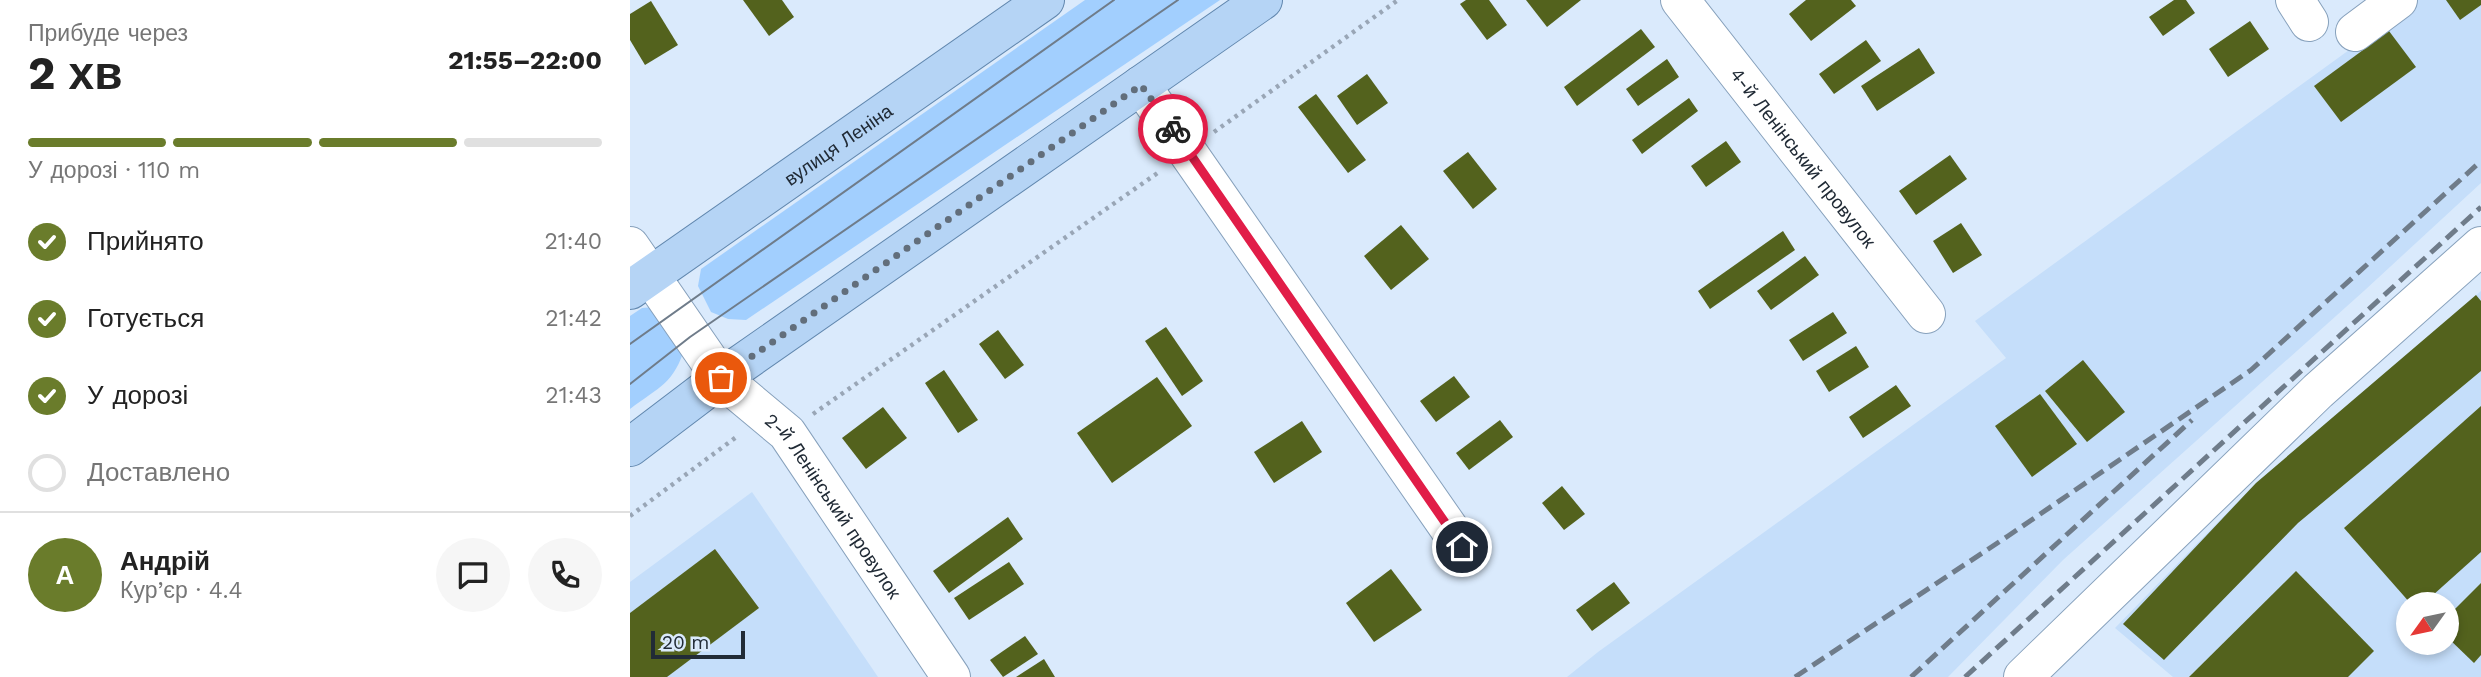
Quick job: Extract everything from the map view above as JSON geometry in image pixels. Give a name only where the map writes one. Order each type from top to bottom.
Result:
[{"type":"main road","name":"вулиця Леніна","points":[[637,270],[1045,0]]},
{"type":"main road","points":[[630,447],[721,378],[1263,0]]},
{"type":"street","name":"4-й Ленінський провулок","points":[[1680,0],[1926,314]]},
{"type":"street","points":[[2355,32],[2398,0]]},
{"type":"street","points":[[1141,85],[1462,547]]},
{"type":"street","points":[[2023,677],[2318,391],[2481,246]]},
{"type":"street","name":"2-й Ленінський провулок","points":[[637,270],[721,378],[776,424],[951,677]]},
{"type":"path","points":[[630,516],[776,424],[1188,151],[1398,0]]},
{"type":"shaded area","points":[[1085,0],[1220,0],[746,320],[728,319],[711,312],[698,286],[701,269]]},
{"type":"shaded area","points":[[2418,0],[2481,0],[2481,183],[2063,560],[1948,677],[1567,677],[2006,358],[1975,321]]},
{"type":"shaded area","points":[[2481,291],[2481,677],[2173,677],[2115,628],[2256,483]]},
{"type":"shaded area","points":[[654,307],[685,346],[676,368],[665,383],[630,409],[630,316],[642,308]]},
{"type":"shaded area","points":[[752,492],[878,677],[630,677],[630,582]]},
{"type":"building","points":[[743,0],[782,0],[794,17],[769,36]]},
{"type":"building","points":[[1466,0],[1489,0],[1507,25],[1487,40],[1460,4]]},
{"type":"building","points":[[1526,0],[1581,0],[1547,27]]},
{"type":"building","points":[[1806,0],[1851,0],[1856,6],[1811,41],[1789,14]]},
{"type":"building","points":[[2174,0],[2186,0],[2195,13],[2163,36],[2149,17]]},
{"type":"building","points":[[2446,0],[2481,0],[2481,5],[2460,20]]},
{"type":"building","points":[[651,1],[678,45],[645,65],[630,40],[630,14]]},
{"type":"building","points":[[2250,21],[2269,49],[2228,77],[2209,49]]},
{"type":"building","points":[[1641,29],[1655,47],[1577,106],[1564,87]]},
{"type":"building","points":[[2389,31],[2416,67],[2341,122],[2314,86]]},
{"type":"building","points":[[1866,40],[1881,61],[1834,94],[1819,74]]},
{"type":"building","points":[[1919,48],[1935,73],[1877,111],[1861,86]]},
{"type":"building","points":[[1667,59],[1679,77],[1638,106],[1626,89]]},
{"type":"building","points":[[1367,74],[1388,103],[1357,125],[1337,96]]},
{"type":"building","points":[[1316,94],[1366,160],[1348,173],[1298,107]]},
{"type":"building","points":[[1689,98],[1698,111],[1642,154],[1632,140]]},
{"type":"building","points":[[1726,141],[1741,162],[1706,187],[1691,166]]},
{"type":"building","points":[[1468,152],[1497,189],[1473,209],[1443,171]]},
{"type":"building","points":[[1950,155],[1967,179],[1916,215],[1899,191]]},
{"type":"building","points":[[1961,223],[1982,255],[1953,273],[1933,241]]},
{"type":"building","points":[[1401,225],[1429,259],[1391,290],[1364,256]]},
{"type":"building","points":[[1783,231],[1795,250],[1710,309],[1698,291]]},
{"type":"building","points":[[1805,256],[1819,275],[1771,310],[1757,291]]},
{"type":"building","points":[[2476,295],[2481,301],[2481,371],[2298,523],[2164,660],[2123,624],[2256,483]]},
{"type":"building","points":[[1833,312],[1847,333],[1803,361],[1789,340]]},
{"type":"building","points":[[1166,327],[1203,381],[1182,396],[1145,341]]},
{"type":"building","points":[[998,330],[1024,365],[1005,379],[979,344]]},
{"type":"building","points":[[1856,346],[1869,367],[1829,392],[1816,371]]},
{"type":"building","points":[[2083,360],[2125,412],[2087,442],[2045,391]]},
{"type":"building","points":[[944,370],[978,420],[958,433],[925,383]]},
{"type":"building","points":[[1454,376],[1470,397],[1436,422],[1420,401]]},
{"type":"building","points":[[1157,377],[1192,426],[1112,483],[1077,433]]},
{"type":"building","points":[[1896,385],[1911,406],[1863,438],[1849,417]]},
{"type":"building","points":[[2040,394],[2077,444],[2032,477],[1995,426]]},
{"type":"building","points":[[2481,406],[2481,552],[2436,592],[2400,592],[2344,528]]},
{"type":"building","points":[[883,407],[907,438],[866,469],[842,438]]},
{"type":"building","points":[[1500,420],[1513,437],[1469,470],[1456,453]]},
{"type":"building","points":[[1302,421],[1322,452],[1274,483],[1254,452]]},
{"type":"building","points":[[1562,486],[1585,514],[1564,530],[1542,503]]},
{"type":"building","points":[[1008,517],[1023,539],[949,593],[933,571]]},
{"type":"building","points":[[715,549],[759,608],[667,677],[630,677],[630,613]]},
{"type":"building","points":[[1009,562],[1024,584],[969,620],[954,598]]},
{"type":"building","points":[[1391,569],[1422,610],[1374,642],[1346,603]]},
{"type":"building","points":[[2296,571],[2374,651],[2348,677],[2189,677]]},
{"type":"building","points":[[1614,582],[1630,603],[1592,631],[1576,610]]},
{"type":"building","points":[[2481,583],[2481,655],[2474,663],[2459,649],[2459,605]]},
{"type":"building","points":[[1025,636],[1038,654],[1003,677],[990,660]]},
{"type":"building","points":[[1044,659],[1055,677],[1016,677]]},
{"type":"tram line","points":[[630,344],[1114,0]]},
{"type":"tram line","points":[[630,384],[690,337],[1178,0]]},
{"type":"railway","points":[[1795,677],[2251,370],[2481,161]]},
{"type":"railway","points":[[1965,677],[2481,207]]},
{"type":"railway","points":[[1911,677],[2192,420]]},
{"type":"way so far","points":[[721,378],[1141,85],[1173,129]]},
{"type":"route","points":[[1173,129],[1462,547]]}]
